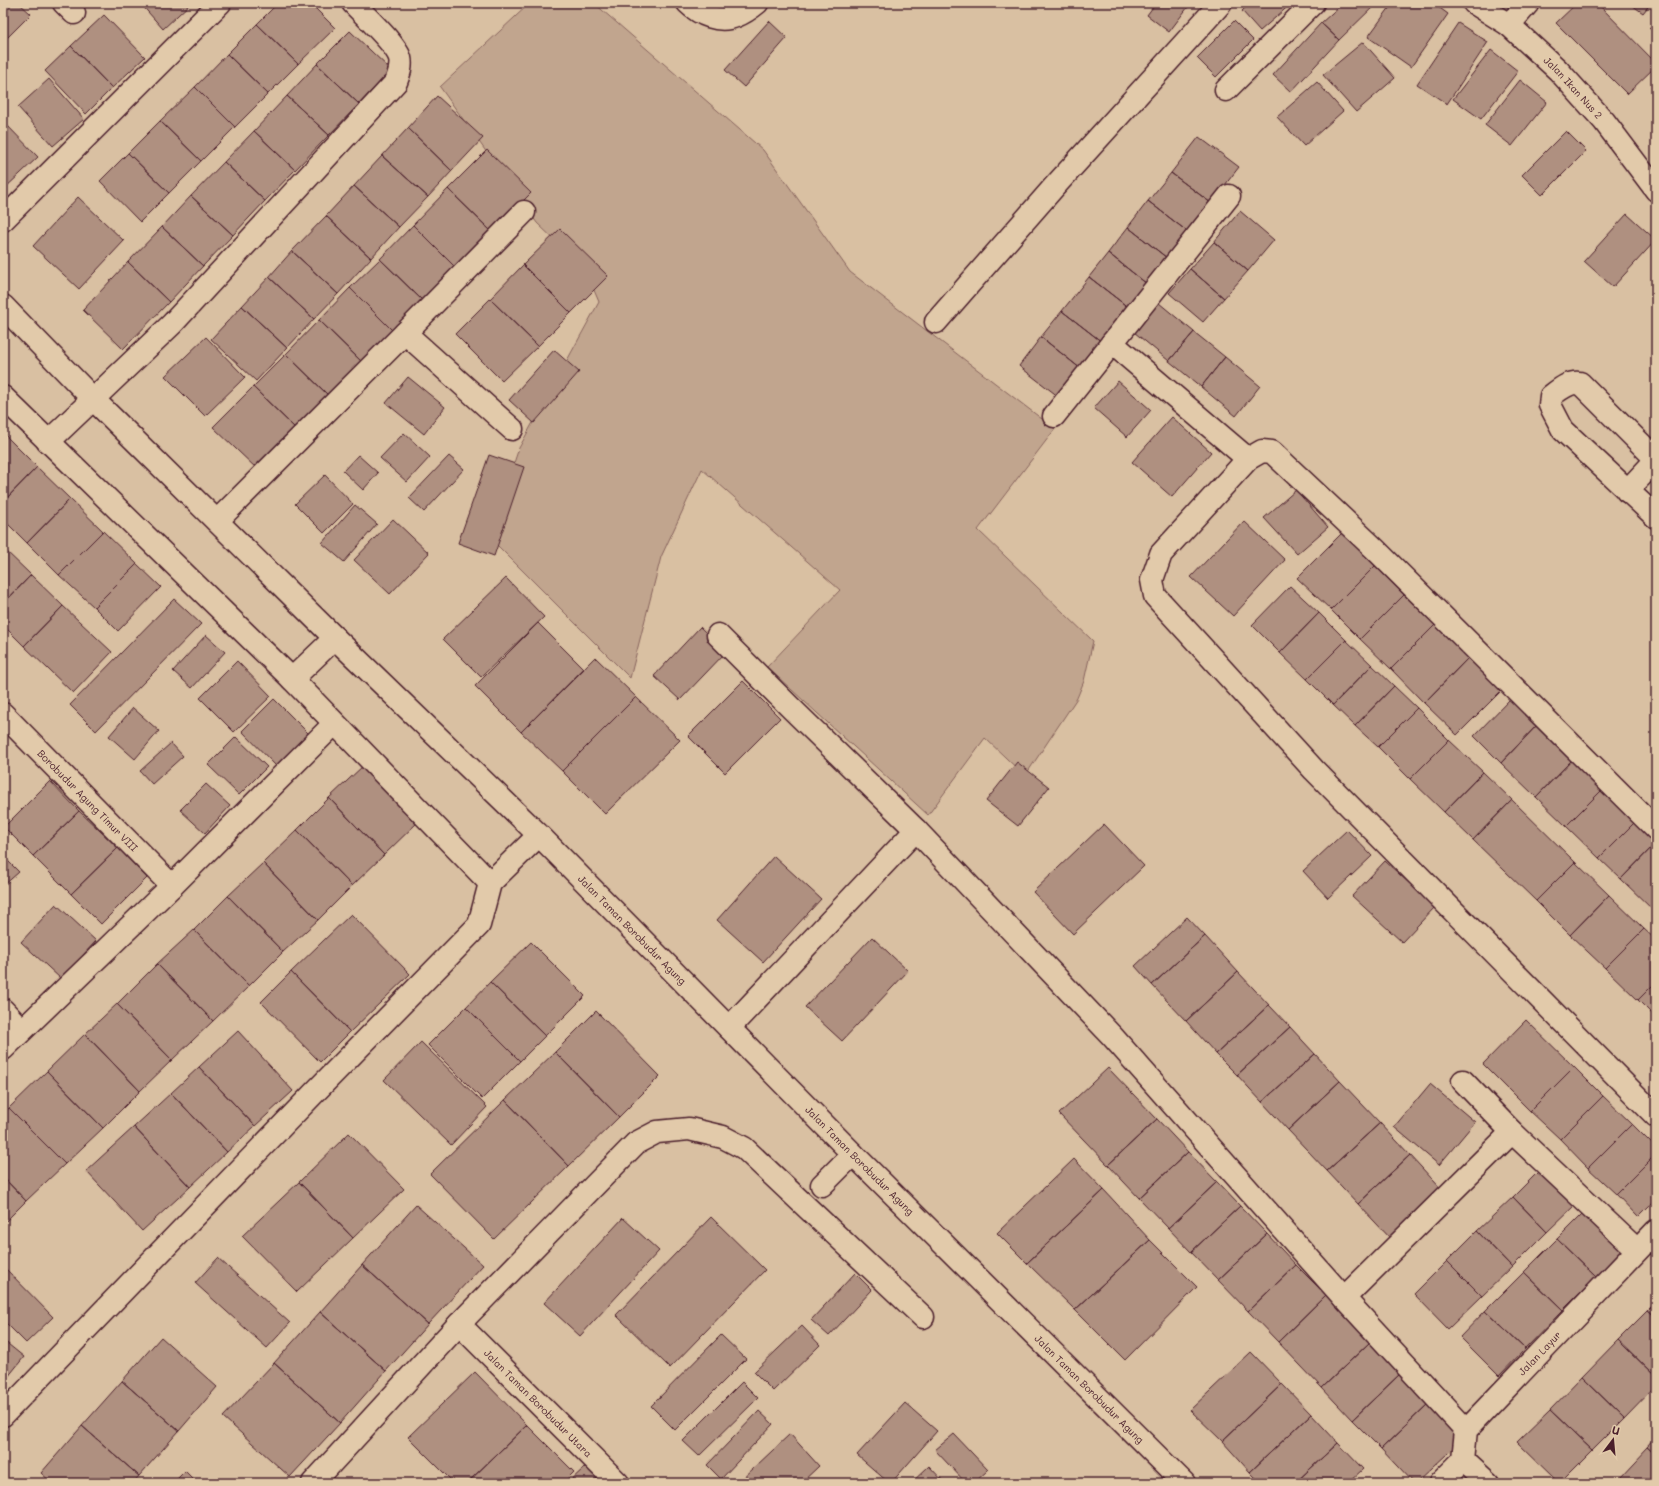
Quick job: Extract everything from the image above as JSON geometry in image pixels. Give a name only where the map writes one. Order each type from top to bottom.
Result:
[{"type":"street","points":[[3,220],[220,3]]},
{"type":"street","points":[[48,442],[172,324],[396,82],[401,66],[395,47],[352,3]]},
{"type":"street","points":[[688,3],[702,14],[710,18],[723,19],[735,17],[758,3]]},
{"type":"street","points":[[936,322],[1054,187],[1221,3]]},
{"type":"street","points":[[1226,90],[1313,3]]},
{"type":"street","name":"Jalan Ikan Nus 2","points":[[1474,3],[1509,26],[1558,70],[1604,121],[1656,190]]},
{"type":"street","points":[[1509,26],[1528,3]]},
{"type":"street","points":[[1054,416],[1229,196]]},
{"type":"street","points":[[217,521],[524,212]]},
{"type":"street","name":"Jalan Taman Borobudur Agung","points":[[3,306],[93,399],[335,638],[539,835],[853,1154],[1184,1483]]},
{"type":"street","points":[[405,333],[512,429]]},
{"type":"street","points":[[1112,343],[1248,459]]},
{"type":"street","points":[[1627,491],[1656,460],[1580,383],[1577,382],[1565,386],[1550,396],[1550,406],[1563,430],[1627,491],[1656,517]]},
{"type":"street","points":[[3,397],[292,680],[490,883]]},
{"type":"street","points":[[1656,829],[1375,549],[1272,452],[1262,451],[1248,459],[1161,554],[1152,580],[1155,596],[1314,770],[1656,1116]]},
{"type":"street","points":[[718,635],[916,830],[1112,1036],[1344,1298],[1466,1430],[1464,1460],[1440,1483]]},
{"type":"street","points":[[292,680],[335,638]]},
{"type":"street","name":"Borobudur Agung Timur VIII","points":[[3,714],[172,886]]},
{"type":"street","points":[[3,1049],[172,886],[334,724]]},
{"type":"street","points":[[729,1028],[916,830]]},
{"type":"street","points":[[3,1415],[334,1071],[479,925],[490,883],[539,835]]},
{"type":"street","points":[[3,1010],[22,1030]]},
{"type":"street","points":[[1463,1081],[1512,1132],[1637,1250]]},
{"type":"street","points":[[313,1483],[458,1324],[636,1144],[657,1132],[689,1128],[723,1137],[744,1148],[923,1316]]},
{"type":"street","points":[[1344,1298],[1512,1132]]},
{"type":"street","points":[[822,1185],[853,1154]]},
{"type":"street","name":"Jalan Layur","points":[[1466,1430],[1656,1231]]},
{"type":"street","name":"Jalan Taman Borobudur Utara","points":[[458,1324],[618,1483]]},
{"type":"street","points":[[1464,1460],[1488,1483]]},
{"type":"shaded area","points":[[530,3],[594,3],[763,150],[850,272],[1055,429],[978,530],[1093,641],[1084,681],[1077,698],[1025,776],[985,738],[928,815],[767,667],[840,590],[702,469],[661,557],[630,678],[489,537],[519,448],[599,302],[585,269],[537,223],[440,87]]},
{"type":"building","points":[[8,3],[19,3],[31,14],[3,42],[3,8]]},
{"type":"building","points":[[140,3],[191,3],[163,29]]},
{"type":"building","points":[[278,3],[310,3],[335,28],[298,64],[257,24]]},
{"type":"building","points":[[1156,3],[1191,3],[1169,32],[1147,15]]},
{"type":"building","points":[[1250,3],[1292,3],[1260,31],[1242,11]]},
{"type":"building","points":[[1343,3],[1377,3],[1339,40],[1321,23]]},
{"type":"building","points":[[1393,3],[1433,3],[1448,14],[1411,67],[1368,37]]},
{"type":"building","points":[[1577,3],[1597,3],[1656,63],[1656,66],[1627,94],[1556,23]]},
{"type":"building","points":[[1629,3],[1651,3],[1643,13]]},
{"type":"building","points":[[104,15],[145,57],[112,88],[71,46]]},
{"type":"building","points":[[769,21],[787,38],[744,87],[725,70]]},
{"type":"building","points":[[1234,21],[1253,40],[1216,77],[1197,58]]},
{"type":"building","points":[[1656,21],[1656,34],[1649,28]]},
{"type":"building","points":[[1321,23],[1339,40],[1291,92],[1273,75]]},
{"type":"building","points":[[1458,23],[1488,42],[1447,104],[1417,84]]},
{"type":"building","points":[[257,24],[298,64],[268,94],[227,54]]},
{"type":"building","points":[[350,31],[391,70],[359,104],[317,64]]},
{"type":"building","points":[[1363,42],[1395,78],[1356,112],[1323,75]]},
{"type":"building","points":[[71,46],[112,88],[86,114],[45,71]]},
{"type":"building","points":[[1491,50],[1518,71],[1481,119],[1453,99]]},
{"type":"building","points":[[227,54],[268,94],[235,127],[195,87]]},
{"type":"building","points":[[317,64],[359,104],[329,135],[287,96]]},
{"type":"building","points":[[49,79],[84,119],[53,146],[18,107]]},
{"type":"building","points":[[1520,80],[1547,102],[1512,146],[1485,125]]},
{"type":"building","points":[[1317,82],[1343,111],[1304,146],[1277,117]]},
{"type":"building","points":[[195,87],[235,127],[201,161],[160,121]]},
{"type":"building","points":[[287,96],[329,135],[295,170],[254,131]]},
{"type":"building","points":[[437,96],[483,138],[452,171],[408,128]]},
{"type":"building","points":[[3,121],[38,157],[3,190]]},
{"type":"building","points":[[160,121],[201,161],[169,193],[128,153]]},
{"type":"building","points":[[408,128],[452,171],[428,197],[382,156]]},
{"type":"building","points":[[254,131],[295,170],[265,201],[224,162]]},
{"type":"building","points":[[1566,131],[1586,151],[1542,195],[1522,175]]},
{"type":"building","points":[[1199,137],[1239,167],[1211,203],[1171,173]]},
{"type":"building","points":[[487,150],[531,193],[492,232],[448,189]]},
{"type":"building","points":[[128,153],[169,193],[140,222],[100,181]]},
{"type":"building","points":[[382,156],[428,197],[399,227],[354,186]]},
{"type":"building","points":[[224,162],[265,201],[233,235],[191,196]]},
{"type":"building","points":[[1171,173],[1211,203],[1188,232],[1148,201]]},
{"type":"building","points":[[354,186],[399,227],[371,258],[326,216]]},
{"type":"building","points":[[448,189],[492,232],[456,268],[413,225]]},
{"type":"building","points":[[191,196],[233,235],[203,266],[162,227]]},
{"type":"building","points":[[78,197],[124,241],[79,289],[33,246]]},
{"type":"building","points":[[1148,201],[1188,232],[1167,258],[1128,227]]},
{"type":"building","points":[[1240,211],[1274,240],[1248,271],[1214,242]]},
{"type":"building","points":[[1627,214],[1656,240],[1613,287],[1584,261]]},
{"type":"building","points":[[326,216],[371,258],[338,294],[292,251]]},
{"type":"building","points":[[413,225],[456,268],[424,302],[380,259]]},
{"type":"building","points":[[162,227],[203,266],[169,302],[128,262]]},
{"type":"building","points":[[1128,227],[1167,258],[1147,284],[1108,253]]},
{"type":"building","points":[[560,229],[608,276],[571,313],[523,265]]},
{"type":"building","points":[[1214,242],[1248,271],[1224,298],[1190,269]]},
{"type":"building","points":[[292,251],[338,294],[314,319],[269,277]]},
{"type":"building","points":[[1108,253],[1147,284],[1129,308],[1089,277]]},
{"type":"building","points":[[380,259],[424,302],[394,332],[350,288]]},
{"type":"building","points":[[128,262],[169,302],[123,349],[83,310]]},
{"type":"building","points":[[523,265],[571,313],[538,346],[490,299]]},
{"type":"building","points":[[1190,269],[1224,298],[1203,322],[1169,293]]},
{"type":"building","points":[[269,277],[314,319],[287,348],[242,306]]},
{"type":"building","points":[[1089,277],[1129,308],[1102,342],[1062,311]]},
{"type":"building","points":[[350,288],[394,332],[363,363],[319,320]]},
{"type":"building","points":[[490,299],[538,346],[502,381],[455,334]]},
{"type":"building","points":[[1159,303],[1194,332],[1169,361],[1134,332]]},
{"type":"building","points":[[242,306],[287,348],[256,381],[211,339]]},
{"type":"building","points":[[1062,311],[1102,342],[1081,369],[1041,337]]},
{"type":"building","points":[[319,320],[363,363],[330,397],[286,354]]},
{"type":"building","points":[[1194,332],[1225,357],[1201,387],[1169,361]]},
{"type":"building","points":[[206,337],[245,377],[205,416],[165,376]]},
{"type":"building","points":[[1041,337],[1081,369],[1059,397],[1019,366]]},
{"type":"building","points":[[554,350],[579,372],[534,423],[509,400]]},
{"type":"building","points":[[286,354],[330,397],[297,430],[253,387]]},
{"type":"building","points":[[1225,357],[1260,386],[1236,416],[1201,387]]},
{"type":"building","points":[[408,377],[445,407],[424,434],[386,403]]},
{"type":"building","points":[[1118,381],[1151,410],[1127,437],[1094,408]]},
{"type":"building","points":[[253,387],[297,430],[258,470],[213,427]]},
{"type":"building","points":[[1172,417],[1211,452],[1172,497],[1132,462]]},
{"type":"building","points":[[404,433],[430,457],[407,482],[380,458]]},
{"type":"building","points":[[5,435],[37,467],[3,502],[3,437]]},
{"type":"building","points":[[358,455],[378,473],[363,490],[343,471]]},
{"type":"building","points":[[489,455],[524,467],[494,556],[458,543]]},
{"type":"building","points":[[449,456],[464,469],[424,512],[409,498]]},
{"type":"building","points":[[37,467],[70,499],[27,543],[3,519],[3,502]]},
{"type":"building","points":[[325,475],[353,504],[324,533],[295,504]]},
{"type":"building","points":[[1296,490],[1328,527],[1297,554],[1264,518]]},
{"type":"building","points":[[70,499],[103,531],[59,575],[27,543]]},
{"type":"building","points":[[355,505],[377,524],[344,562],[322,543]]},
{"type":"building","points":[[393,519],[429,553],[390,594],[354,560]]},
{"type":"building","points":[[1244,521],[1285,560],[1233,616],[1191,577]]},
{"type":"building","points":[[103,531],[137,564],[94,607],[59,575]]},
{"type":"building","points":[[1342,533],[1375,566],[1331,610],[1297,578]]},
{"type":"building","points":[[3,548],[31,575],[3,604]]},
{"type":"building","points":[[137,564],[161,587],[118,631],[94,607]]},
{"type":"building","points":[[1375,566],[1404,595],[1360,639],[1331,610]]},
{"type":"building","points":[[31,575],[63,606],[24,646],[3,625],[3,604]]},
{"type":"building","points":[[506,578],[544,617],[481,677],[443,639]]},
{"type":"building","points":[[1290,586],[1319,613],[1280,653],[1252,625]]},
{"type":"building","points":[[1404,595],[1435,625],[1391,669],[1360,639]]},
{"type":"building","points":[[174,599],[201,624],[96,731],[70,705]]},
{"type":"building","points":[[63,606],[112,652],[73,693],[24,646]]},
{"type":"building","points":[[1319,613],[1346,640],[1307,679],[1280,653]]},
{"type":"building","points":[[538,623],[584,669],[521,732],[475,686]]},
{"type":"building","points":[[1435,625],[1468,658],[1424,703],[1391,669]]},
{"type":"building","points":[[700,627],[726,652],[680,700],[654,676]]},
{"type":"building","points":[[206,635],[225,652],[192,688],[173,671]]},
{"type":"building","points":[[1346,640],[1372,665],[1333,705],[1307,679]]},
{"type":"building","points":[[595,657],[636,697],[562,771],[521,732]]},
{"type":"building","points":[[1468,658],[1501,691],[1457,735],[1424,703]]},
{"type":"building","points":[[237,661],[271,696],[234,732],[200,698]]},
{"type":"building","points":[[1372,665],[1394,686],[1355,726],[1333,705]]},
{"type":"building","points":[[743,681],[780,718],[725,773],[688,736]]},
{"type":"building","points":[[1394,686],[1417,708],[1378,747],[1355,726]]},
{"type":"building","points":[[636,697],[680,740],[605,814],[562,771]]},
{"type":"building","points":[[1511,698],[1538,724],[1501,763],[1474,736]]},
{"type":"building","points":[[274,699],[309,734],[276,766],[242,731]]},
{"type":"building","points":[[133,708],[159,731],[135,759],[109,736]]},
{"type":"building","points":[[1417,708],[1449,740],[1410,779],[1378,747]]},
{"type":"building","points":[[1538,724],[1574,758],[1536,797],[1501,763]]},
{"type":"building","points":[[236,737],[267,767],[239,795],[208,765]]},
{"type":"building","points":[[1449,740],[1483,772],[1444,812],[1410,779]]},
{"type":"building","points":[[171,743],[183,756],[152,784],[140,771]]},
{"type":"building","points":[[1574,758],[1604,788],[1566,826],[1536,797]]},
{"type":"building","points":[[1017,762],[1049,787],[1018,826],[986,801]]},
{"type":"building","points":[[365,764],[420,820],[384,855],[329,798]]},
{"type":"building","points":[[1483,772],[1512,800],[1473,840],[1444,812]]},
{"type":"building","points":[[50,781],[79,811],[33,856],[4,827]]},
{"type":"building","points":[[206,784],[230,806],[205,833],[180,810]]},
{"type":"building","points":[[1604,788],[1637,820],[1599,858],[1566,826]]},
{"type":"building","points":[[329,798],[384,855],[352,886],[297,830]]},
{"type":"building","points":[[1512,800],[1575,862],[1536,901],[1473,840]]},
{"type":"building","points":[[79,811],[118,848],[71,894],[33,856]]},
{"type":"building","points":[[1637,820],[1656,839],[1656,843],[1621,879],[1599,858]]},
{"type":"building","points":[[1104,824],[1144,866],[1073,934],[1033,892]]},
{"type":"building","points":[[297,830],[352,886],[318,920],[263,863]]},
{"type":"building","points":[[1347,830],[1372,856],[1328,898],[1303,871]]},
{"type":"building","points":[[1656,843],[1656,913],[1621,879]]},
{"type":"building","points":[[118,848],[147,878],[101,924],[71,894]]},
{"type":"building","points":[[3,856],[19,872],[3,886]]},
{"type":"building","points":[[774,856],[821,899],[763,962],[717,920]]},
{"type":"building","points":[[1385,861],[1435,907],[1402,942],[1352,896]]},
{"type":"building","points":[[1575,862],[1609,895],[1570,935],[1536,901]]},
{"type":"building","points":[[263,863],[318,920],[283,952],[228,896]]},
{"type":"building","points":[[1609,895],[1644,929],[1605,968],[1570,935]]},
{"type":"building","points":[[228,896],[283,952],[249,986],[194,930]]},
{"type":"building","points":[[56,904],[96,941],[61,979],[21,942]]},
{"type":"building","points":[[351,914],[410,974],[350,1032],[291,972]]},
{"type":"building","points":[[1187,917],[1205,936],[1152,985],[1135,966]]},
{"type":"building","points":[[1644,929],[1656,940],[1656,982],[1638,1000],[1605,968]]},
{"type":"building","points":[[194,930],[249,986],[213,1021],[157,964]]},
{"type":"building","points":[[1205,936],[1238,972],[1186,1021],[1152,985]]},
{"type":"building","points":[[872,937],[908,971],[842,1041],[805,1007]]},
{"type":"building","points":[[531,942],[585,996],[545,1036],[490,982]]},
{"type":"building","points":[[157,964],[213,1021],[172,1060],[117,1004]]},
{"type":"building","points":[[291,972],[350,1032],[320,1062],[261,1002]]},
{"type":"building","points":[[1238,972],[1269,1005],[1216,1054],[1186,1021]]},
{"type":"building","points":[[490,982],[545,1036],[520,1061],[466,1007]]},
{"type":"building","points":[[1656,982],[1656,1018],[1638,1000]]},
{"type":"building","points":[[117,1004],[172,1060],[140,1091],[85,1034]]},
{"type":"building","points":[[1269,1005],[1290,1027],[1237,1075],[1216,1054]]},
{"type":"building","points":[[466,1007],[520,1061],[482,1099],[428,1045]]},
{"type":"building","points":[[596,1011],[660,1076],[619,1117],[555,1052]]},
{"type":"building","points":[[1526,1020],[1574,1067],[1530,1111],[1483,1064]]},
{"type":"building","points":[[1290,1027],[1315,1054],[1262,1102],[1237,1075]]},
{"type":"building","points":[[238,1031],[293,1091],[255,1126],[199,1067]]},
{"type":"building","points":[[85,1034],[140,1091],[103,1128],[47,1071]]},
{"type":"building","points":[[421,1042],[487,1107],[451,1145],[384,1080]]},
{"type":"building","points":[[555,1052],[619,1117],[569,1166],[505,1100]]},
{"type":"building","points":[[1315,1054],[1340,1081],[1288,1130],[1262,1102]]},
{"type":"building","points":[[199,1067],[255,1126],[227,1152],[171,1093]]},
{"type":"building","points":[[1574,1067],[1603,1096],[1560,1139],[1530,1111]]},
{"type":"building","points":[[1108,1068],[1157,1119],[1108,1165],[1059,1114]]},
{"type":"building","points":[[47,1071],[103,1128],[65,1164],[9,1108]]},
{"type":"building","points":[[1340,1081],[1380,1123],[1327,1171],[1288,1130]]},
{"type":"building","points":[[1430,1084],[1475,1122],[1439,1165],[1394,1127]]},
{"type":"building","points":[[171,1093],[227,1152],[190,1187],[134,1127]]},
{"type":"building","points":[[1603,1096],[1632,1124],[1588,1168],[1560,1139]]},
{"type":"building","points":[[505,1100],[569,1166],[494,1239],[430,1174]]},
{"type":"building","points":[[9,1108],[65,1164],[26,1201],[3,1177],[3,1114]]},
{"type":"building","points":[[1157,1119],[1188,1152],[1139,1198],[1108,1165]]},
{"type":"building","points":[[1380,1123],[1410,1155],[1358,1204],[1327,1171]]},
{"type":"building","points":[[1632,1124],[1656,1148],[1656,1154],[1616,1194],[1588,1168]]},
{"type":"building","points":[[134,1127],[190,1187],[142,1231],[86,1171]]},
{"type":"building","points":[[349,1133],[404,1189],[353,1238],[299,1182]]},
{"type":"building","points":[[1188,1152],[1217,1182],[1168,1228],[1139,1198]]},
{"type":"building","points":[[1656,1154],[1656,1199],[1638,1217],[1616,1194]]},
{"type":"building","points":[[1410,1155],[1444,1192],[1392,1240],[1358,1204]]},
{"type":"building","points":[[1074,1159],[1104,1190],[1027,1263],[997,1233]]},
{"type":"building","points":[[1541,1169],[1576,1204],[1547,1232],[1513,1197]]},
{"type":"building","points":[[3,1177],[26,1201],[3,1224]]},
{"type":"building","points":[[299,1182],[353,1238],[297,1292],[242,1236]]},
{"type":"building","points":[[1217,1182],[1240,1206],[1191,1252],[1168,1228]]},
{"type":"building","points":[[1104,1190],[1150,1240],[1075,1310],[1027,1263]]},
{"type":"building","points":[[1513,1197],[1547,1232],[1512,1267],[1477,1231]]},
{"type":"building","points":[[416,1205],[483,1265],[428,1324],[362,1265]]},
{"type":"building","points":[[1240,1206],[1267,1234],[1218,1280],[1191,1252]]},
{"type":"building","points":[[1584,1212],[1623,1250],[1596,1277],[1557,1239]]},
{"type":"building","points":[[711,1217],[765,1270],[670,1368],[616,1315]]},
{"type":"building","points":[[623,1218],[659,1251],[580,1336],[544,1303]]},
{"type":"building","points":[[1477,1231],[1512,1267],[1482,1296],[1447,1261]]},
{"type":"building","points":[[1267,1234],[1296,1265],[1248,1311],[1218,1280]]},
{"type":"building","points":[[1557,1239],[1596,1277],[1563,1310],[1524,1272]]},
{"type":"building","points":[[1150,1240],[1197,1287],[1125,1360],[1075,1310]]},
{"type":"building","points":[[218,1258],[290,1323],[267,1348],[195,1283]]},
{"type":"building","points":[[1447,1261],[1482,1296],[1448,1329],[1414,1294]]},
{"type":"building","points":[[362,1265],[428,1324],[386,1371],[320,1312]]},
{"type":"building","points":[[1296,1265],[1326,1295],[1278,1342],[1248,1311]]},
{"type":"building","points":[[5,1268],[53,1317],[26,1343],[3,1320],[3,1270]]},
{"type":"building","points":[[1524,1272],[1563,1310],[1525,1349],[1485,1311]]},
{"type":"building","points":[[855,1273],[872,1290],[829,1336],[811,1320]]},
{"type":"building","points":[[1326,1295],[1370,1342],[1322,1388],[1278,1342]]},
{"type":"building","points":[[1656,1302],[1656,1317],[1648,1310]]},
{"type":"building","points":[[1648,1310],[1656,1317],[1656,1377],[1618,1340]]},
{"type":"building","points":[[1485,1311],[1525,1349],[1499,1376],[1460,1337]]},
{"type":"building","points":[[320,1312],[386,1371],[340,1423],[274,1363]]},
{"type":"building","points":[[802,1326],[820,1345],[773,1391],[754,1372]]},
{"type":"building","points":[[721,1335],[746,1359],[675,1430],[651,1406]]},
{"type":"building","points":[[161,1337],[217,1387],[179,1431],[122,1381]]},
{"type":"building","points":[[3,1340],[24,1357],[3,1383]]},
{"type":"building","points":[[1618,1340],[1656,1377],[1656,1385],[1624,1418],[1582,1377]]},
{"type":"building","points":[[1370,1342],[1401,1373],[1352,1420],[1322,1388]]},
{"type":"building","points":[[1251,1352],[1282,1384],[1222,1441],[1190,1410]]},
{"type":"building","points":[[274,1363],[340,1423],[290,1477],[223,1417]]},
{"type":"building","points":[[475,1372],[527,1425],[467,1483],[454,1483],[408,1437]]},
{"type":"building","points":[[1401,1373],[1429,1403],[1381,1449],[1352,1420]]},
{"type":"building","points":[[1582,1377],[1624,1418],[1592,1450],[1550,1410]]},
{"type":"building","points":[[122,1381],[179,1431],[139,1476],[82,1426]]},
{"type":"building","points":[[742,1382],[758,1398],[699,1456],[683,1441]]},
{"type":"building","points":[[1282,1384],[1311,1414],[1250,1472],[1222,1441]]},
{"type":"building","points":[[905,1403],[937,1431],[891,1483],[889,1483],[857,1455]]},
{"type":"building","points":[[1429,1403],[1463,1439],[1416,1483],[1413,1483],[1381,1449]]},
{"type":"building","points":[[1550,1410],[1592,1450],[1559,1483],[1517,1442]]},
{"type":"building","points":[[759,1411],[773,1424],[721,1479],[707,1465]]},
{"type":"building","points":[[1311,1414],[1338,1443],[1295,1483],[1261,1483],[1250,1472]]},
{"type":"building","points":[[527,1425],[574,1472],[563,1483],[467,1483]]},
{"type":"building","points":[[82,1426],[139,1476],[133,1483],[52,1483],[41,1473]]},
{"type":"building","points":[[790,1434],[819,1466],[801,1483],[738,1483]]},
{"type":"building","points":[[954,1434],[988,1470],[974,1483],[966,1483],[935,1450]]},
{"type":"building","points":[[1656,1438],[1656,1456],[1647,1448]]},
{"type":"building","points":[[1338,1443],[1363,1469],[1348,1483],[1295,1483]]},
{"type":"building","points":[[1647,1448],[1656,1456],[1656,1483],[1620,1483],[1617,1480]]},
{"type":"building","points":[[586,1466],[603,1483],[568,1483]]},
{"type":"building","points":[[929,1466],[945,1483],[911,1483]]},
{"type":"building","points":[[185,1471],[197,1483],[173,1483]]}]
